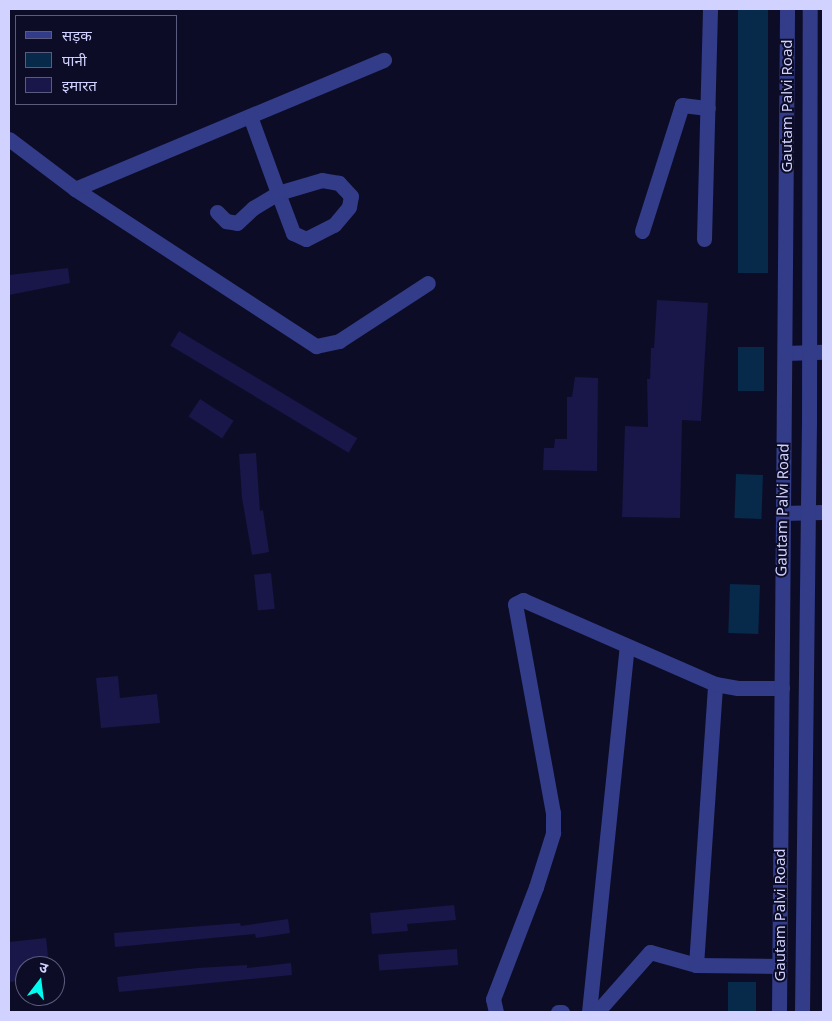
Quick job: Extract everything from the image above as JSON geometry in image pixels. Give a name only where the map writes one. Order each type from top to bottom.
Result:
[{"type":"street","points":[[704,239],[710,9]]},
{"type":"street","name":"Gautam Palvi Road","points":[[779,1012],[787,9]]},
{"type":"street","name":"Gautam Palvi Road","points":[[802,1012],[816,512],[816,352],[810,9]]},
{"type":"street","points":[[74,189],[384,60]]},
{"type":"street","points":[[642,231],[682,105],[708,108]]},
{"type":"street","points":[[217,212],[226,221],[238,223],[253,208],[278,194],[322,180],[339,183],[352,196],[349,207],[334,225],[306,240],[293,234],[278,194],[250,116]]},
{"type":"street","points":[[9,139],[74,189],[316,346],[339,340],[428,283]]},
{"type":"street","points":[[784,353],[816,352]]},
{"type":"street","points":[[782,513],[816,512]]},
{"type":"street","points":[[496,1012],[493,999],[536,887],[553,833],[553,813],[515,604],[523,600],[715,684],[738,688],[782,688]]},
{"type":"street","points":[[589,1012],[627,647]]},
{"type":"street","points":[[696,965],[715,684]]},
{"type":"street","points":[[597,1012],[650,952],[696,965],[779,966]]},
{"type":"water","points":[[738,9],[768,9],[768,273],[738,273]]},
{"type":"water","points":[[738,347],[764,347],[764,391],[738,391]]},
{"type":"water","points":[[736,474],[763,475],[761,519],[734,518]]},
{"type":"water","points":[[730,584],[760,585],[758,634],[728,633]]},
{"type":"water","points":[[728,982],[756,982],[756,1012],[728,1012]]},
{"type":"building","points":[[68,268],[70,283],[9,295],[9,275]]},
{"type":"building","points":[[657,300],[708,303],[701,421],[682,420],[680,518],[622,517],[625,426],[648,427],[647,379],[650,379],[651,348],[654,348]]},
{"type":"building","points":[[179,331],[357,438],[349,453],[170,346]]},
{"type":"building","points":[[575,377],[598,378],[597,471],[543,470],[544,448],[554,448],[555,439],[567,439],[567,397],[572,397]]},
{"type":"building","points":[[200,399],[234,421],[222,438],[189,417]]},
{"type":"building","points":[[256,453],[260,511],[263,510],[269,552],[252,555],[242,498],[239,454]]},
{"type":"building","points":[[271,573],[275,609],[258,611],[254,575]]},
{"type":"building","points":[[118,676],[120,698],[157,694],[160,723],[101,728],[96,678]]},
{"type":"building","points":[[454,905],[456,920],[407,924],[408,931],[372,934],[370,913]]},
{"type":"building","points":[[288,919],[290,933],[256,938],[255,934],[115,947],[114,933],[240,923],[241,926]]},
{"type":"building","points":[[46,938],[48,956],[15,956],[15,982],[9,982],[9,942]]},
{"type":"building","points":[[457,949],[458,965],[379,970],[378,955]]},
{"type":"building","points":[[291,963],[292,975],[119,992],[117,977],[198,968],[247,965],[247,968]]}]
